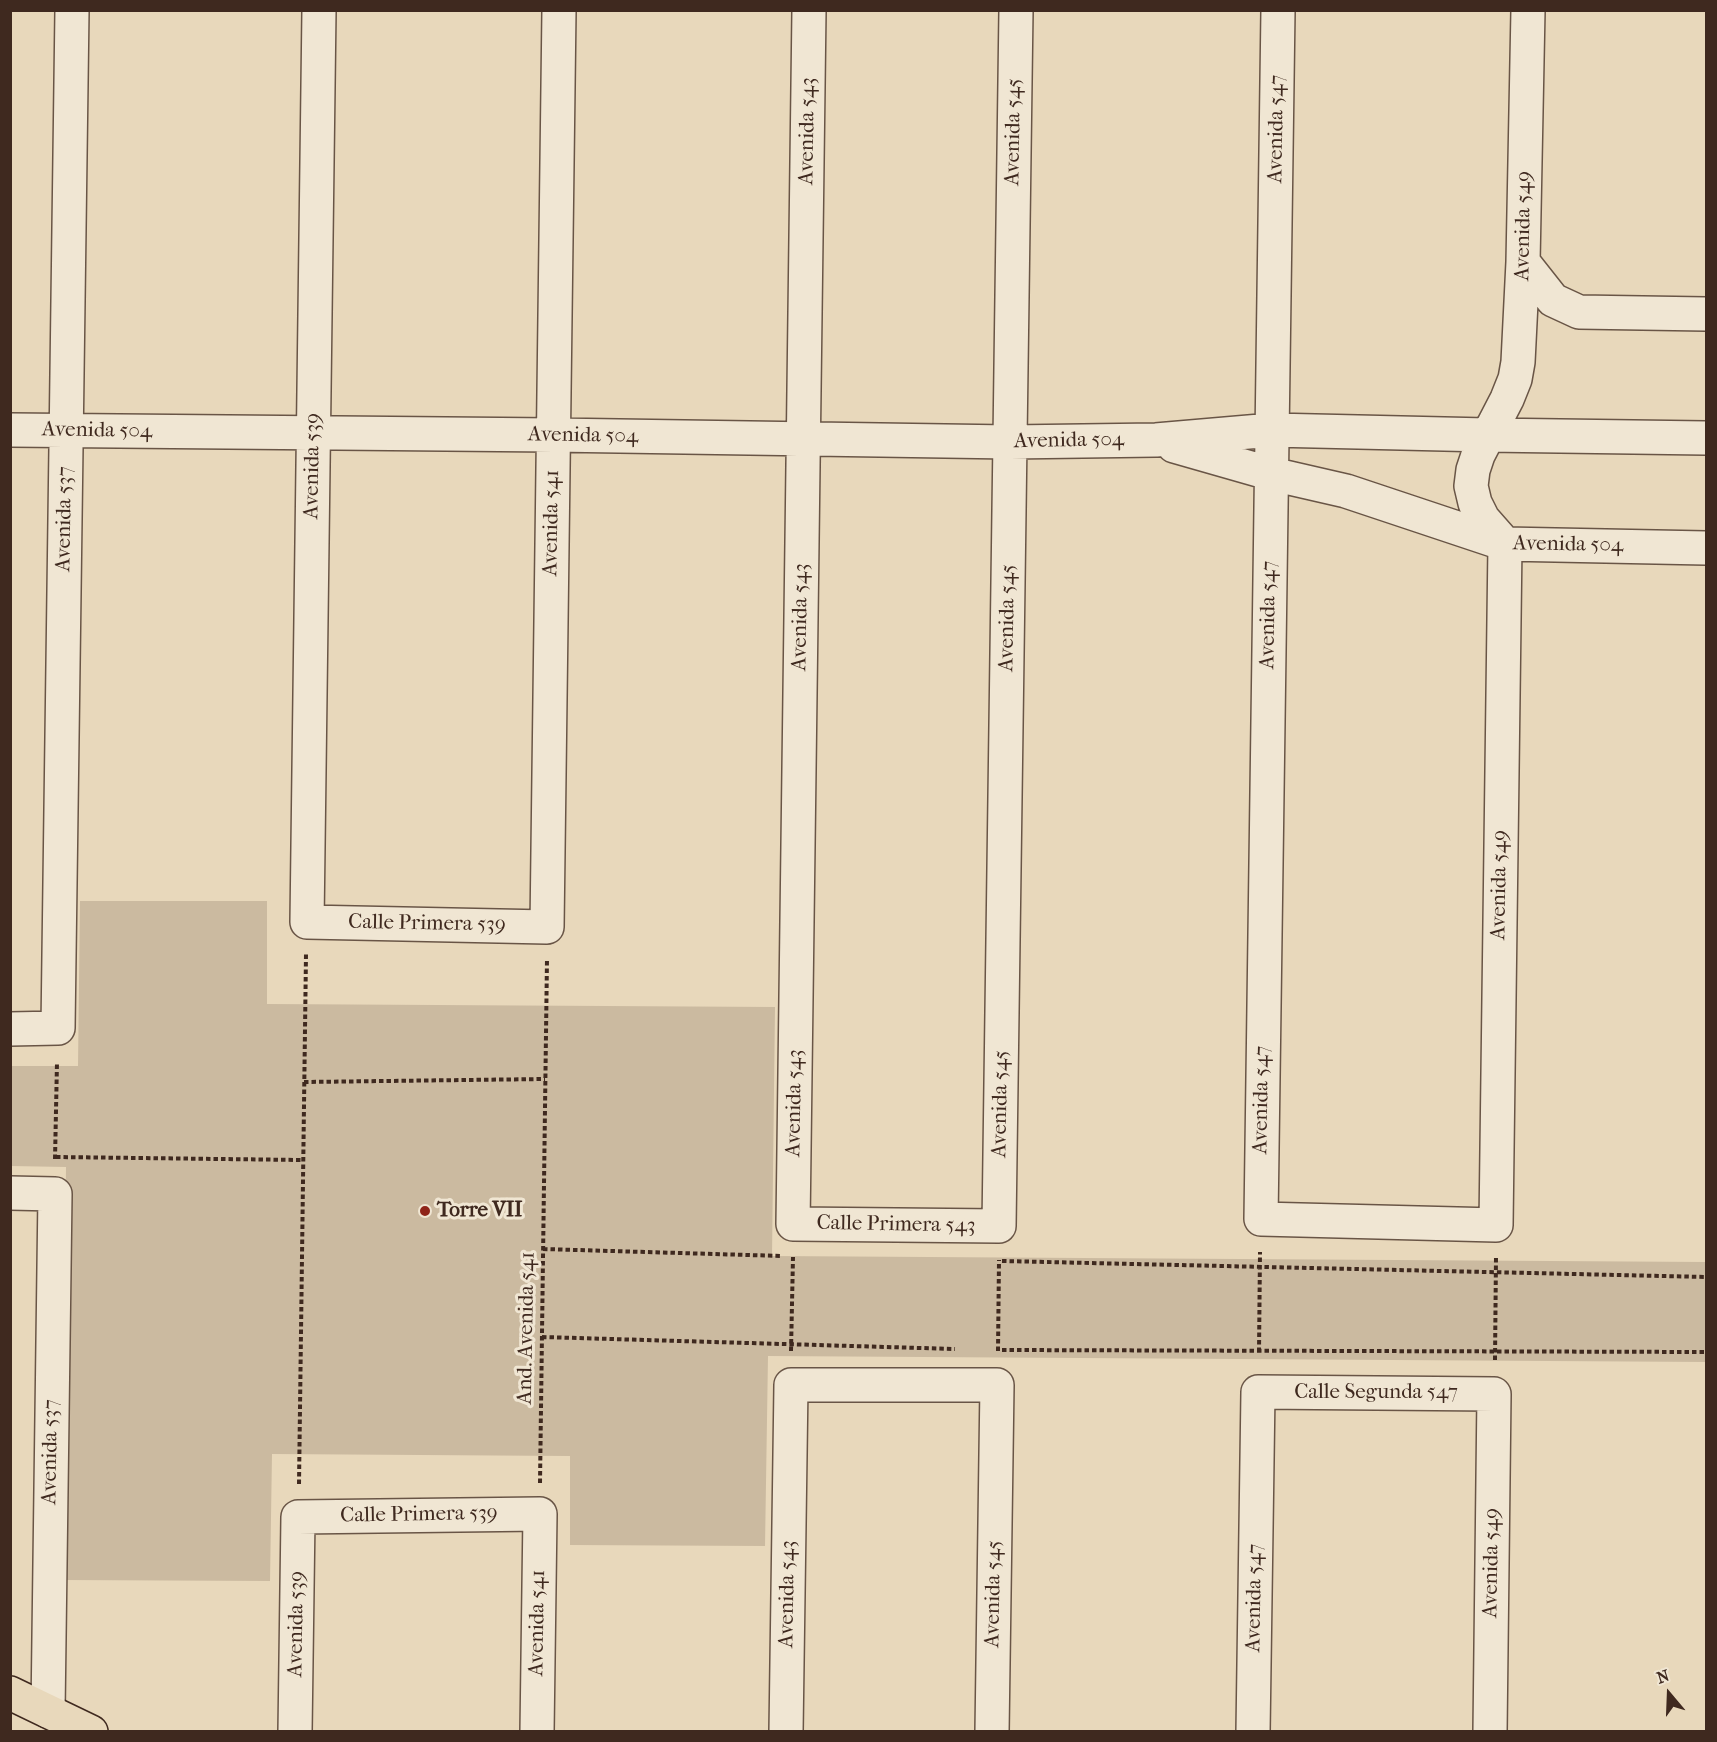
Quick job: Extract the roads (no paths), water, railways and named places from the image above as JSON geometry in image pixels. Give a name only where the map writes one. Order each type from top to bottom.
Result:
[{"type":"main road","points":[[10,1693],[91,1731]]},
{"type":"street","name":"Avenida 537","points":[[10,1029],[58,1028],[72,10]]},
{"type":"street","name":"Avenida 539","points":[[306,922],[319,10]]},
{"type":"street","name":"Avenida 541","points":[[547,927],[560,10]]},
{"type":"street","name":"Avenida 543","points":[[793,1224],[809,10]]},
{"type":"street","name":"Avenida 545","points":[[999,1226],[1016,10]]},
{"type":"street","name":"Avenida 547","points":[[1278,10],[1261,1219],[1496,1225]]},
{"type":"street","name":"Avenida 549","points":[[1496,1225],[1505,544],[1483,519],[1474,503],[1471,486],[1473,470],[1487,435],[1507,399],[1515,379],[1518,362],[1523,262],[1528,10]]},
{"type":"street","points":[[1523,262],[1553,300],[1579,312],[1707,314]]},
{"type":"street","name":"Avenida 504","points":[[10,430],[1010,442],[1156,440],[1272,430],[1707,438]]},
{"type":"street","name":"Avenida 504","points":[[1156,440],[1272,474],[1346,491],[1505,544],[1707,548]]},
{"type":"street","name":"Calle Primera 539","points":[[306,922],[547,927]]},
{"type":"street","name":"Avenida 537","points":[[10,1193],[55,1194],[48,1710]]},
{"type":"street","name":"Calle Primera 543","points":[[793,1224],[999,1226]]},
{"type":"street","name":"Avenida 543","points":[[786,1731],[791,1385]]},
{"type":"street","name":"Avenida 545","points":[[791,1385],[997,1385],[992,1731]]},
{"type":"street","name":"Avenida 547","points":[[1253,1731],[1258,1392]]},
{"type":"street","name":"Calle Segunda 547","points":[[1258,1392],[1494,1394]]},
{"type":"street","name":"Avenida 549","points":[[1490,1731],[1494,1394]]},
{"type":"street","name":"Avenida 541","points":[[537,1731],[540,1514]]},
{"type":"street","name":"Calle Primera 539","points":[[298,1517],[540,1514]]},
{"type":"street","name":"Avenida 539","points":[[296,1731],[298,1517]]},
{"type":"place","name":"Torre VII","points":[[425,1211]]}]
